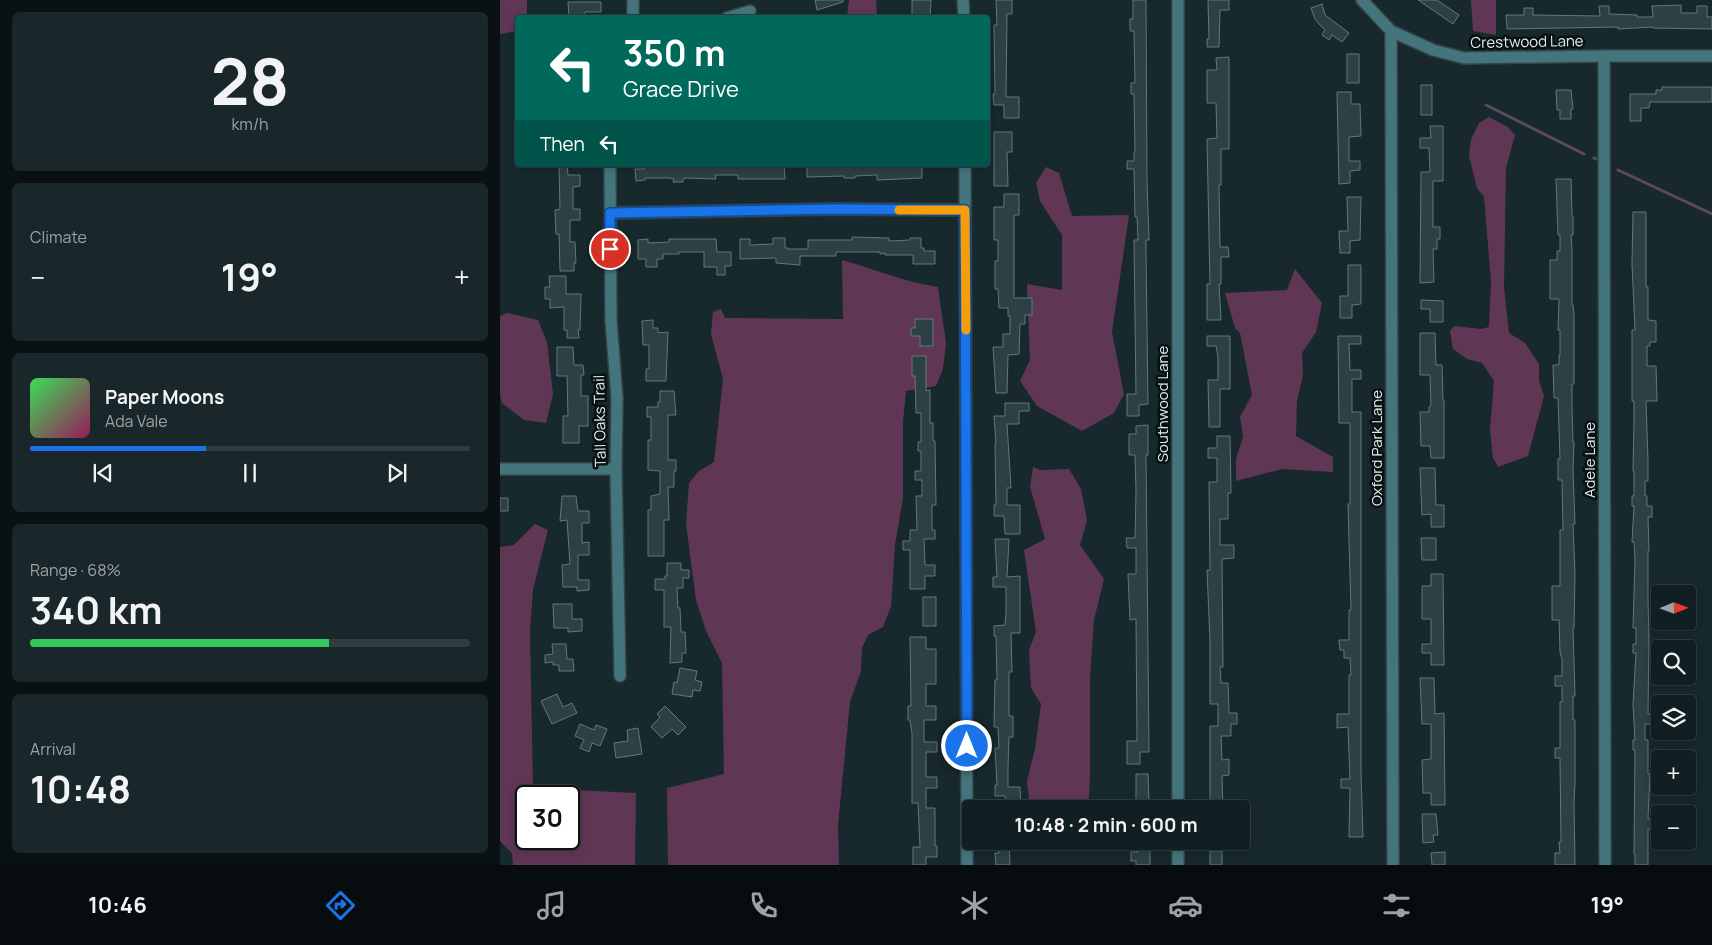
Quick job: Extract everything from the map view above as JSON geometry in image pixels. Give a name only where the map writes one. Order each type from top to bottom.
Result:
[{"type":"street","points":[[633,0],[633,15]]},
{"type":"street","points":[[963,0],[964,15]]},
{"type":"street","name":"Southwood Lane","points":[[1178,0],[1178,800]]},
{"type":"street","name":"Crestwood Lane","points":[[1362,0],[1391,32],[1433,50],[1464,58],[1712,56]]},
{"type":"street","points":[[736,15],[750,10]]},
{"type":"street","name":"Oxford Park Lane","points":[[1391,32],[1393,865]]},
{"type":"street","name":"Adele Lane","points":[[1604,56],[1605,865]]},
{"type":"street","name":"Tall Oaks Trail","points":[[610,167],[611,321],[617,398],[616,469],[620,676]]},
{"type":"street","points":[[965,167],[968,865]]},
{"type":"street","points":[[610,213],[835,209],[965,210]]},
{"type":"street","points":[[500,469],[616,469]]},
{"type":"street","points":[[1178,850],[1178,865]]},
{"type":"shaded area","points":[[500,0],[527,0],[527,15],[515,15],[515,31],[500,34]]},
{"type":"shaded area","points":[[849,0],[876,0],[877,15],[847,15]]},
{"type":"shaded area","points":[[1471,0],[1496,0],[1496,35],[1473,31]]},
{"type":"shaded area","points":[[1489,117],[1508,127],[1515,135],[1506,168],[1504,287],[1509,333],[1525,343],[1539,364],[1539,380],[1544,396],[1528,456],[1498,467],[1493,458],[1490,430],[1494,381],[1482,363],[1467,359],[1453,349],[1450,331],[1454,326],[1481,329],[1489,327],[1491,281],[1484,197],[1477,188],[1469,156],[1471,140],[1479,123]]},
{"type":"shaded area","points":[[1046,167],[1059,173],[1072,216],[1129,215],[1112,332],[1124,394],[1114,413],[1082,431],[1037,406],[1020,381],[1030,360],[1027,284],[1062,290],[1062,235],[1040,201],[1036,183]]},
{"type":"shaded area","points":[[842,260],[902,279],[938,287],[946,343],[943,369],[936,386],[906,391],[903,422],[903,498],[895,544],[891,606],[883,627],[868,635],[862,648],[861,671],[850,702],[838,825],[839,865],[668,865],[667,788],[724,774],[722,663],[706,631],[696,600],[686,524],[689,483],[699,471],[714,462],[723,379],[711,334],[713,312],[721,309],[725,318],[843,319]]},
{"type":"shaded area","points":[[1295,269],[1322,303],[1316,332],[1302,353],[1303,375],[1297,401],[1296,436],[1333,457],[1333,472],[1282,469],[1236,481],[1236,459],[1243,437],[1240,417],[1252,395],[1240,333],[1235,328],[1225,293],[1287,290]]},
{"type":"shaded area","points":[[508,313],[538,320],[547,342],[553,394],[546,423],[524,420],[502,403],[500,395],[500,316]]},
{"type":"shaded area","points":[[1033,467],[1040,470],[1069,469],[1081,489],[1087,520],[1080,545],[1104,579],[1094,620],[1090,680],[1089,800],[1029,800],[1027,781],[1035,749],[1041,704],[1031,688],[1029,650],[1036,632],[1024,550],[1045,539],[1030,487]]},
{"type":"shaded area","points":[[535,524],[548,530],[533,590],[530,631],[533,785],[515,785],[515,850],[580,850],[580,790],[636,793],[635,865],[513,865],[512,853],[500,841],[500,547],[514,545]]},
{"type":"building","points":[[815,0],[843,0],[843,2],[817,10]]},
{"type":"building","points":[[912,0],[931,0],[930,15],[912,15]]},
{"type":"building","points":[[996,0],[1012,0],[1012,14],[1007,14],[1006,97],[1019,97],[1019,118],[1004,118],[1004,105],[994,105],[994,25],[997,25]]},
{"type":"building","points":[[1133,0],[1146,0],[1149,240],[1146,240],[1148,404],[1139,405],[1139,416],[1127,416],[1127,394],[1136,394],[1134,240],[1138,240],[1137,217],[1135,217],[1134,169],[1127,169],[1127,161],[1134,161],[1135,152],[1134,94],[1131,94],[1131,83],[1135,83],[1134,31],[1130,31],[1130,19],[1133,19]]},
{"type":"building","points":[[1208,0],[1229,0],[1229,10],[1220,10],[1219,47],[1207,47],[1207,39],[1209,39]]},
{"type":"building","points":[[1418,0],[1437,0],[1459,15],[1453,24]]},
{"type":"building","points":[[568,2],[601,2],[601,12],[569,15]]},
{"type":"building","points":[[1322,4],[1325,15],[1349,33],[1342,42],[1332,35],[1329,40],[1322,35],[1325,30],[1315,19],[1311,8]]},
{"type":"building","points":[[1681,5],[1681,13],[1697,13],[1697,6],[1707,6],[1707,17],[1712,17],[1712,29],[1653,27],[1618,29],[1618,27],[1507,29],[1506,15],[1524,15],[1524,8],[1533,8],[1533,15],[1600,16],[1599,6],[1609,6],[1609,14],[1653,17],[1652,6]]},
{"type":"building","points":[[1347,54],[1359,54],[1359,83],[1347,83]]},
{"type":"building","points":[[1229,57],[1229,149],[1221,149],[1221,185],[1219,185],[1220,247],[1228,247],[1229,257],[1221,257],[1221,284],[1219,284],[1221,320],[1207,320],[1207,284],[1210,284],[1207,139],[1217,138],[1216,103],[1207,103],[1207,70],[1217,70],[1216,58]]},
{"type":"building","points":[[1421,85],[1432,85],[1432,115],[1421,115]]},
{"type":"building","points":[[1662,87],[1712,87],[1712,102],[1650,102],[1649,108],[1641,108],[1641,121],[1630,121],[1630,94],[1656,94],[1656,90],[1662,90]]},
{"type":"building","points":[[1556,90],[1571,90],[1573,109],[1571,109],[1571,119],[1560,119],[1560,110],[1557,110]]},
{"type":"building","points":[[1337,92],[1351,92],[1351,104],[1360,104],[1361,136],[1349,137],[1349,161],[1360,161],[1360,170],[1350,171],[1350,183],[1339,184]]},
{"type":"building","points":[[1430,126],[1443,126],[1443,181],[1433,181],[1433,227],[1440,227],[1440,239],[1437,239],[1437,249],[1433,249],[1434,282],[1420,283],[1421,172],[1430,172],[1429,148],[1420,148],[1420,138],[1431,138]]},
{"type":"building","points":[[994,132],[1012,132],[1012,152],[1007,152],[1008,186],[994,186]]},
{"type":"building","points":[[559,167],[567,167],[568,175],[580,175],[580,186],[573,187],[573,209],[580,209],[580,220],[570,220],[570,242],[575,242],[576,263],[574,263],[574,271],[560,271],[559,234],[556,234],[555,210],[560,209]]},
{"type":"building","points":[[644,167],[784,167],[785,179],[738,179],[738,175],[715,175],[716,179],[686,178],[683,179],[683,182],[673,182],[674,179],[669,178],[645,178],[645,180],[636,181],[635,169],[644,169]]},
{"type":"building","points":[[807,167],[922,167],[922,178],[877,180],[877,175],[855,176],[855,178],[844,178],[844,176],[807,177]]},
{"type":"building","points":[[1556,179],[1571,179],[1573,216],[1573,235],[1571,235],[1572,305],[1574,314],[1574,384],[1572,384],[1572,407],[1575,524],[1573,524],[1575,696],[1573,696],[1573,720],[1575,720],[1575,865],[1555,865],[1555,853],[1560,853],[1559,842],[1561,842],[1560,758],[1555,758],[1555,748],[1560,748],[1562,686],[1555,686],[1555,676],[1562,676],[1562,660],[1559,620],[1552,620],[1552,586],[1560,586],[1560,530],[1563,530],[1562,480],[1558,480],[1558,459],[1560,459],[1558,398],[1554,398],[1553,365],[1559,365],[1560,355],[1560,330],[1558,330],[1559,299],[1550,299],[1550,260],[1557,260],[1557,251],[1560,251]]},
{"type":"building","points":[[1004,194],[1019,194],[1019,215],[1014,215],[1014,298],[1032,298],[1032,315],[1025,315],[1025,324],[1020,324],[1019,354],[1008,355],[1007,393],[996,393],[993,347],[1003,347],[1003,334],[1010,334],[1008,308],[999,308],[998,289],[995,289],[995,261],[998,261],[998,240],[994,240],[994,207],[1004,207]]},
{"type":"building","points":[[1347,197],[1361,197],[1360,240],[1350,241],[1350,253],[1340,253],[1339,231],[1348,231]]},
{"type":"building","points":[[1633,212],[1646,212],[1648,320],[1656,321],[1656,342],[1650,342],[1650,346],[1647,346],[1647,366],[1656,366],[1657,401],[1646,401],[1648,481],[1645,481],[1645,496],[1647,496],[1647,506],[1652,506],[1652,517],[1648,517],[1648,714],[1651,714],[1651,724],[1645,724],[1645,740],[1648,740],[1648,774],[1650,774],[1648,819],[1651,819],[1651,829],[1648,829],[1648,865],[1635,865],[1634,854],[1635,750],[1633,750],[1633,740],[1635,740],[1633,704],[1636,653],[1633,653],[1633,644],[1636,644],[1636,628],[1633,628],[1635,560],[1634,542],[1632,542],[1634,401],[1632,401],[1632,330],[1635,330],[1632,264]]},
{"type":"building","points":[[852,237],[889,238],[889,241],[921,238],[921,248],[924,248],[924,251],[935,251],[935,264],[913,264],[913,255],[885,255],[885,253],[880,254],[880,252],[836,252],[836,256],[800,256],[800,265],[776,263],[776,258],[740,259],[740,239],[750,239],[750,245],[773,244],[773,238],[785,238],[785,248],[808,249],[808,240],[852,240]]},
{"type":"building","points":[[648,239],[648,243],[669,242],[669,239],[716,239],[717,252],[731,252],[731,266],[725,266],[725,275],[717,275],[717,267],[704,267],[704,252],[679,252],[679,254],[663,254],[663,259],[657,259],[657,267],[646,267],[646,259],[638,259],[638,240]]},
{"type":"building","points":[[1348,265],[1361,265],[1361,304],[1352,305],[1352,318],[1340,318],[1340,296],[1348,296]]},
{"type":"building","points":[[549,276],[566,276],[566,294],[581,294],[579,338],[567,338],[567,330],[564,330],[564,307],[550,308],[550,299],[545,299],[545,287],[550,287]]},
{"type":"building","points":[[1421,300],[1443,301],[1443,322],[1430,322],[1430,309],[1421,309]]},
{"type":"building","points":[[915,319],[933,319],[933,346],[920,346],[920,336],[911,336],[911,328],[915,328]]},
{"type":"building","points":[[653,320],[653,328],[658,328],[658,333],[668,332],[666,381],[646,381],[646,369],[649,369],[649,345],[643,345],[642,321]]},
{"type":"building","points":[[1420,333],[1435,333],[1436,365],[1442,365],[1444,458],[1431,458],[1430,446],[1421,446],[1420,412],[1429,412],[1429,407],[1431,406],[1430,375],[1420,375]]},
{"type":"building","points":[[1207,336],[1230,336],[1230,389],[1220,389],[1220,427],[1209,427],[1208,380],[1218,380],[1218,357],[1216,346],[1207,346]]},
{"type":"building","points":[[1338,336],[1361,336],[1361,344],[1349,344],[1350,370],[1361,370],[1361,379],[1352,379],[1352,412],[1361,412],[1361,774],[1363,837],[1349,837],[1350,788],[1341,788],[1341,779],[1350,779],[1348,727],[1337,728],[1337,714],[1349,714],[1349,675],[1351,675],[1350,658],[1344,658],[1344,650],[1340,650],[1339,640],[1349,640],[1349,610],[1351,610],[1348,504],[1350,504],[1350,423],[1339,423]]},
{"type":"building","points":[[557,347],[573,347],[574,365],[583,365],[584,375],[581,375],[581,396],[588,396],[588,426],[579,426],[579,443],[563,443],[563,416],[568,416],[567,376],[557,376]]},
{"type":"building","points":[[912,356],[926,356],[926,391],[930,390],[930,423],[933,423],[933,441],[935,441],[936,505],[932,505],[932,530],[935,530],[935,539],[924,539],[925,565],[935,565],[935,576],[925,576],[925,589],[910,589],[910,550],[903,550],[903,541],[910,541],[910,530],[917,530],[916,496],[922,496],[922,480],[915,480],[915,471],[921,471],[921,451],[918,451],[918,442],[921,442],[921,413],[916,413],[915,376],[912,376]]},
{"type":"building","points":[[660,391],[674,391],[676,415],[668,415],[668,460],[676,460],[676,471],[674,471],[674,487],[668,487],[669,520],[664,520],[664,556],[648,556],[648,510],[651,510],[651,496],[660,494],[660,471],[648,470],[648,440],[651,440],[651,417],[647,417],[647,407],[658,407]]},
{"type":"building","points":[[1005,403],[1029,403],[1029,411],[1019,411],[1019,424],[1007,424],[1011,488],[1007,488],[1007,505],[1020,505],[1020,534],[1005,534],[1004,516],[994,516],[994,505],[996,505],[996,444],[994,416],[1005,416]]},
{"type":"building","points":[[1148,425],[1148,455],[1146,455],[1149,752],[1140,752],[1140,764],[1127,764],[1127,741],[1137,741],[1136,619],[1130,620],[1128,574],[1136,574],[1136,548],[1127,548],[1126,538],[1135,538],[1135,455],[1129,455],[1129,434],[1136,434],[1136,426]]},
{"type":"building","points":[[1217,436],[1230,436],[1231,493],[1228,493],[1228,519],[1220,519],[1220,545],[1234,545],[1234,558],[1222,559],[1223,667],[1220,667],[1221,683],[1228,683],[1229,713],[1237,713],[1237,724],[1231,724],[1231,736],[1221,736],[1222,760],[1229,759],[1229,775],[1222,776],[1223,800],[1210,800],[1210,726],[1218,726],[1218,704],[1210,704],[1207,570],[1210,570],[1209,482],[1217,482],[1217,458],[1208,458],[1208,448],[1217,448]]},
{"type":"building","points":[[1420,468],[1435,468],[1436,505],[1444,505],[1444,527],[1431,527],[1431,514],[1422,515]]},
{"type":"building","points":[[562,496],[576,496],[578,511],[589,511],[589,523],[582,523],[582,543],[589,542],[589,555],[578,555],[578,580],[589,580],[589,590],[577,591],[577,587],[563,587],[562,565],[570,564],[567,520],[560,521]]},
{"type":"building","points":[[500,498],[508,498],[508,511],[500,511]]},
{"type":"building","points":[[1421,538],[1436,538],[1436,560],[1422,560]]},
{"type":"building","points":[[995,539],[1009,539],[1007,577],[1020,576],[1020,633],[1011,633],[1012,672],[1009,672],[1009,716],[1013,716],[1013,737],[1009,737],[1008,787],[1020,787],[1021,800],[1006,800],[1005,796],[995,796],[995,785],[997,785],[995,748],[999,748],[998,727],[994,727],[995,680],[997,680],[994,626],[1005,625],[1006,612],[1006,587],[993,587],[993,577],[997,577]]},
{"type":"building","points":[[667,563],[681,563],[681,570],[689,570],[689,578],[683,578],[683,588],[677,588],[681,632],[685,632],[686,653],[682,653],[682,662],[670,663],[671,627],[664,627],[664,590],[655,590],[655,579],[665,579],[665,576],[667,576]]},
{"type":"building","points":[[1431,574],[1443,574],[1444,665],[1431,665],[1431,653],[1422,653],[1422,644],[1431,644],[1431,619],[1422,619],[1422,586],[1431,586]]},
{"type":"building","points":[[923,597],[936,597],[936,626],[923,626]]},
{"type":"building","points":[[553,604],[572,604],[572,619],[582,619],[582,631],[568,632],[568,628],[554,628]]},
{"type":"building","points":[[910,637],[926,637],[926,649],[936,649],[936,684],[926,684],[926,706],[936,706],[936,720],[924,720],[924,742],[937,742],[937,752],[926,752],[926,777],[937,777],[937,788],[926,788],[926,808],[935,808],[935,846],[937,846],[937,857],[926,857],[926,865],[913,865],[913,847],[920,847],[918,803],[912,803],[912,734],[910,720],[908,720],[908,706],[911,706]]},
{"type":"building","points":[[552,644],[566,644],[567,659],[573,659],[574,671],[559,671],[559,665],[553,665],[553,662],[545,663],[545,655],[553,654]]},
{"type":"building","points":[[680,668],[697,671],[695,680],[702,682],[700,691],[693,690],[692,697],[672,694],[674,682],[677,683]]},
{"type":"building","points":[[1420,678],[1434,678],[1435,714],[1444,713],[1445,805],[1431,805],[1431,793],[1423,793],[1422,760],[1431,759],[1431,724],[1422,724]]},
{"type":"building","points":[[557,694],[563,707],[572,703],[577,713],[552,724],[541,701]]},
{"type":"building","points":[[665,706],[686,727],[678,735],[672,729],[662,738],[651,727],[660,717],[657,714]]},
{"type":"building","points":[[580,724],[594,730],[596,725],[607,729],[600,746],[592,743],[589,752],[580,748],[584,740],[575,736]]},
{"type":"building","points":[[638,728],[642,754],[616,758],[614,743],[628,741],[627,730]]},
{"type":"building","points":[[1136,774],[1148,774],[1149,800],[1136,800]]},
{"type":"building","points":[[1422,814],[1436,814],[1438,835],[1433,835],[1434,842],[1423,843]]},
{"type":"building","points":[[999,850],[1009,850],[1010,865],[996,865],[995,853],[999,853]]},
{"type":"building","points":[[1138,850],[1150,850],[1150,865],[1136,865],[1136,861],[1131,861],[1131,852],[1138,852]]},
{"type":"building","points":[[1210,851],[1222,851],[1222,865],[1210,865]]},
{"type":"building","points":[[1445,852],[1445,865],[1432,865],[1431,853]]},
{"type":"waterway","points":[[1486,105],[1584,154]]},
{"type":"waterway","points":[[1618,170],[1712,214]]},
{"type":"slow traffic","points":[[899,210],[965,210],[966,330]]},
{"type":"route","points":[[610,249],[610,213],[835,209],[965,210],[967,746]]}]
